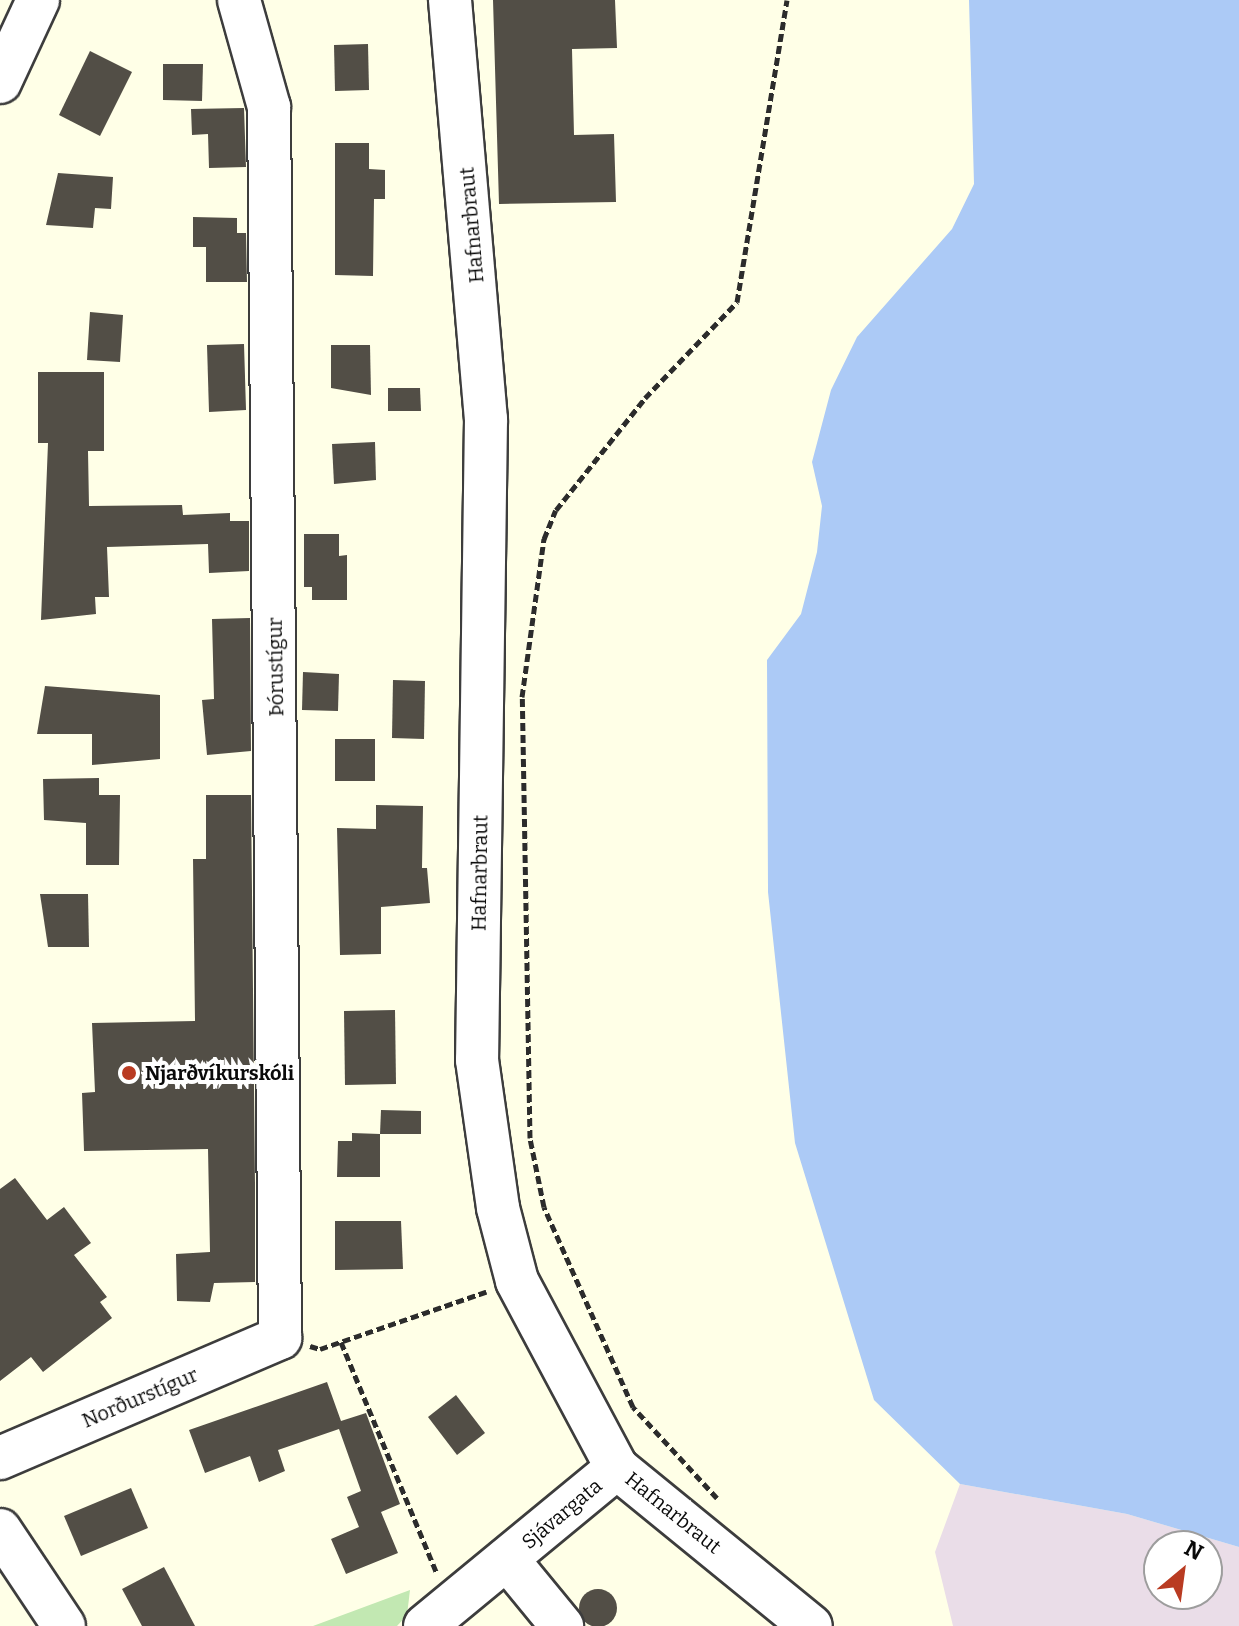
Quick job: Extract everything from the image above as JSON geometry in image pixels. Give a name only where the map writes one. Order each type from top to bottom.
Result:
[{"type":"street","points":[[0,82],[38,0]]},
{"type":"street","name":"Þórustígur","points":[[239,0],[269,107],[280,1338]]},
{"type":"street","name":"Hafnarbraut","points":[[450,0],[486,419],[477,1060],[484,1139],[517,1281],[617,1468],[811,1626]]},
{"type":"street","name":"Norðurstígur","points":[[0,1458],[280,1338]]},
{"type":"street","name":"Sjávargata","points":[[438,1616],[617,1468]]},
{"type":"street","points":[[0,1530],[64,1626]]},
{"type":"street","name":"Sjávargata","points":[[507,1559],[562,1626]]},
{"type":"path","points":[[717,1498],[633,1407],[544,1207],[530,1138],[522,697],[544,539],[556,510],[645,398],[737,302],[787,0]]},
{"type":"path","points":[[280,1338],[320,1349],[517,1281]]},
{"type":"path","points":[[341,1342],[438,1616]]},
{"type":"shaded area","points":[[960,1484],[1127,1514],[1181,1530],[1143,1530],[1143,1610],[1223,1610],[1223,1542],[1239,1547],[1239,1626],[953,1626],[935,1552]]},
{"type":"green space","points":[[410,1590],[407,1615],[397,1626],[313,1626]]},
{"type":"water","points":[[969,0],[1239,0],[1239,1547],[1223,1542],[1223,1530],[1181,1530],[1127,1514],[960,1484],[874,1400],[795,1143],[768,892],[767,660],[801,614],[817,552],[822,506],[812,462],[831,390],[857,337],[952,229],[974,184]]},
{"type":"building","points":[[493,0],[615,0],[617,48],[572,49],[574,135],[614,134],[616,202],[499,204]]},
{"type":"building","points":[[368,44],[369,90],[335,91],[334,45]]},
{"type":"building","points":[[90,51],[132,72],[100,136],[59,115]]},
{"type":"building","points":[[163,64],[203,64],[202,101],[163,100]]},
{"type":"building","points":[[244,108],[246,167],[209,168],[208,134],[192,135],[191,109]]},
{"type":"building","points":[[335,143],[369,143],[369,169],[385,170],[385,199],[374,199],[373,276],[335,275]]},
{"type":"building","points":[[58,173],[113,177],[111,209],[95,208],[93,228],[46,225]]},
{"type":"building","points":[[193,217],[237,218],[237,233],[246,233],[247,282],[206,282],[206,247],[193,247]]},
{"type":"building","points":[[90,312],[123,315],[120,362],[87,360]]},
{"type":"building","points":[[244,344],[246,410],[209,412],[207,345]]},
{"type":"building","points":[[331,345],[370,345],[371,395],[331,388]]},
{"type":"building","points":[[38,372],[104,372],[104,451],[88,451],[89,506],[182,505],[183,515],[230,513],[230,521],[249,521],[249,571],[209,573],[208,544],[107,547],[109,597],[95,597],[96,614],[41,620],[48,443],[38,443]]},
{"type":"building","points":[[388,388],[420,388],[421,411],[388,411]]},
{"type":"building","points":[[375,442],[376,480],[334,484],[332,444]]},
{"type":"building","points":[[304,534],[339,534],[339,556],[347,555],[347,600],[312,600],[312,587],[304,587]]},
{"type":"building","points":[[250,618],[251,751],[207,755],[202,700],[214,699],[212,619]]},
{"type":"building","points":[[303,672],[339,674],[338,711],[302,710]]},
{"type":"building","points":[[393,680],[425,681],[424,739],[392,738]]},
{"type":"building","points":[[45,686],[160,695],[160,759],[92,765],[92,734],[37,734]]},
{"type":"building","points":[[335,739],[375,739],[375,781],[335,781]]},
{"type":"building","points":[[99,778],[99,795],[120,795],[119,865],[86,865],[86,823],[44,820],[43,779]]},
{"type":"building","points":[[206,795],[251,795],[255,1185],[255,1282],[214,1283],[210,1302],[177,1301],[176,1254],[210,1252],[208,1149],[84,1151],[82,1093],[95,1092],[92,1023],[195,1021],[193,859],[206,859]]},
{"type":"building","points":[[376,805],[423,806],[422,868],[427,868],[430,903],[381,907],[381,954],[340,955],[337,828],[376,829]]},
{"type":"building","points":[[40,894],[88,894],[89,947],[48,947]]},
{"type":"building","points":[[395,1010],[396,1084],[345,1085],[344,1011]]},
{"type":"building","points":[[381,1110],[421,1111],[421,1134],[380,1134]]},
{"type":"building","points":[[352,1133],[380,1134],[380,1177],[337,1177],[338,1141],[352,1141]]},
{"type":"building","points":[[15,1178],[47,1220],[64,1207],[91,1243],[74,1255],[107,1297],[100,1302],[112,1318],[43,1372],[31,1357],[0,1381],[0,1189]]},
{"type":"building","points":[[335,1221],[401,1221],[403,1269],[335,1270]]},
{"type":"building","points":[[327,1382],[341,1421],[366,1413],[400,1504],[381,1512],[398,1553],[346,1574],[331,1539],[359,1527],[347,1497],[361,1491],[339,1429],[278,1450],[285,1471],[259,1482],[250,1456],[205,1473],[189,1430]]},
{"type":"building","points":[[456,1395],[485,1433],[457,1455],[428,1417]]},
{"type":"building","points":[[131,1488],[148,1528],[81,1556],[64,1516]]},
{"type":"building","points":[[164,1567],[195,1626],[142,1626],[122,1589]]},
{"type":"building","points":[[598,1589],[612,1594],[617,1608],[612,1622],[598,1627],[584,1622],[579,1608],[584,1594]]},
{"type":"place","name":"Njarðvíkurskóli","points":[[129,1073]]}]
